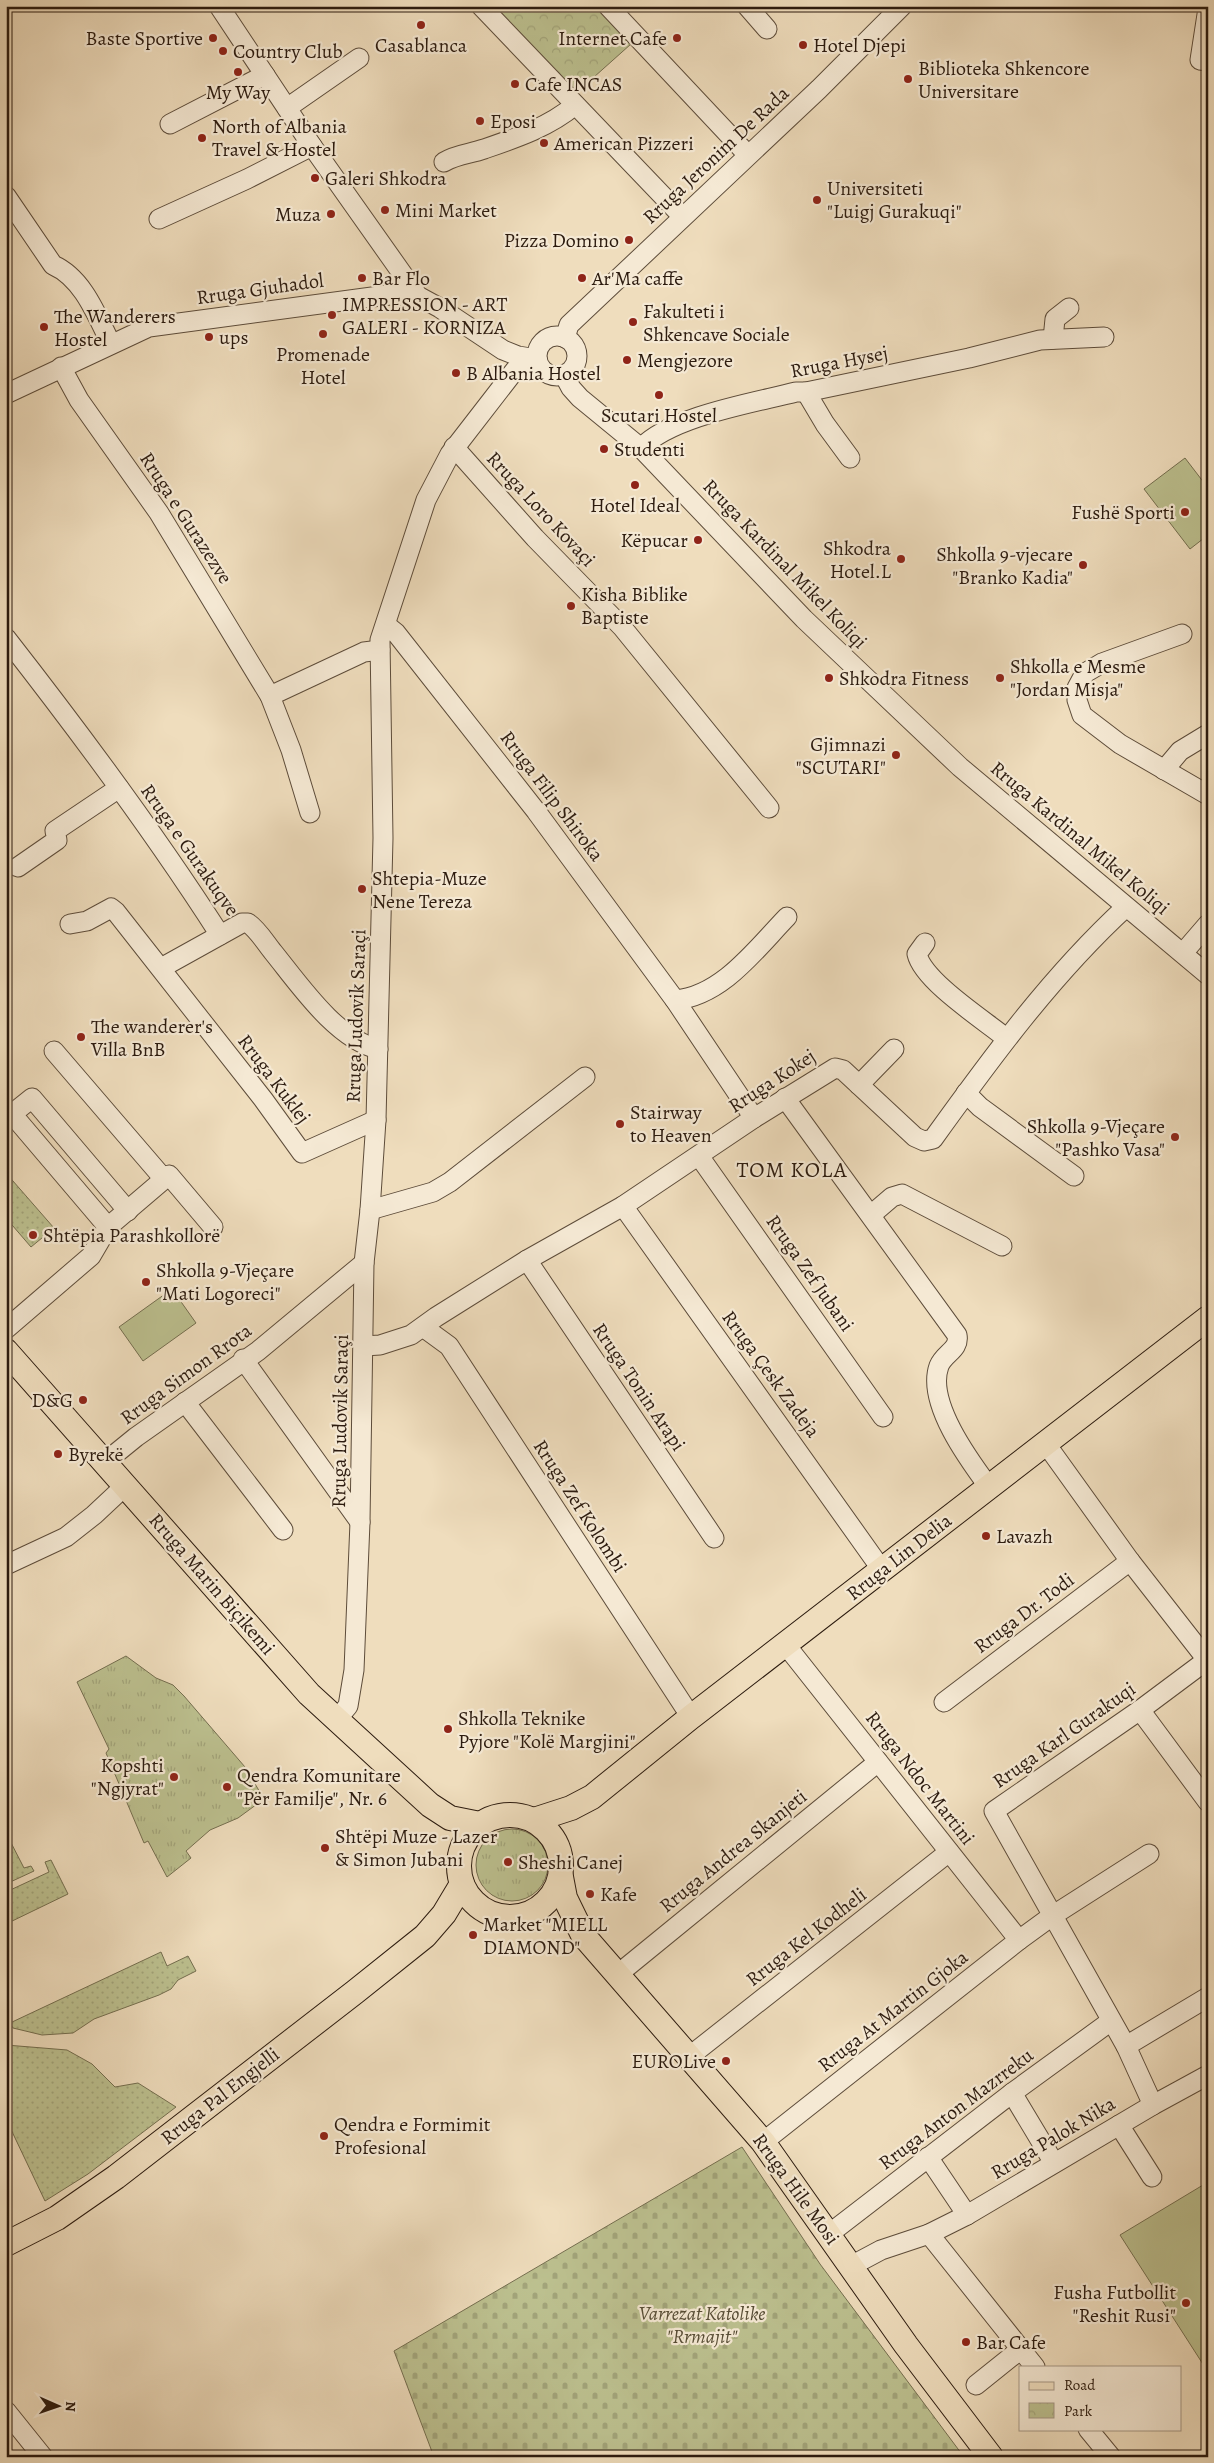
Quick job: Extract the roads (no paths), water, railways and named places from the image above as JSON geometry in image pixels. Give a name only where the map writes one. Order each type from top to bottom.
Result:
[{"type":"main road","name":"Rruga Lin Delia","points":[[557,1845],[575,1815],[592,1797],[691,1717],[1208,1318]]},
{"type":"main road","name":"Rruga Marin Biçikemi","points":[[8,1357],[309,1694],[430,1805],[450,1818],[480,1824]]},
{"type":"main road","name":"Rruga Lin Delia","points":[[534,1820],[571,1808],[592,1797]]},
{"type":"main road","name":"Rruga Marin Biçikemi","points":[[430,1805],[446,1828],[460,1860]]},
{"type":"main road","points":[[516,1815],[534,1820],[548,1832],[557,1845],[561,1861],[561,1877],[550,1898],[531,1913],[516,1917],[486,1912],[472,1900],[462,1884],[460,1860],[467,1838],[480,1824],[497,1816],[516,1815]]},
{"type":"main road","name":"Rruga Hile Mosi","points":[[561,1877],[565,1898],[583,1935],[763,2142],[906,2345],[991,2457]]},
{"type":"main road","name":"Rruga Pal Engjelli","points":[[425,1936],[444,1914],[462,1884]]},
{"type":"main road","name":"Rruga Pal Engjelli","points":[[6,2244],[57,2218],[116,2177],[425,1936],[450,1923],[486,1912]]},
{"type":"main road","name":"Rruga Hile Mosi","points":[[531,1913],[552,1919],[583,1935]]},
{"type":"street","points":[[220,6],[312,146],[418,296],[447,312],[503,350],[518,356],[537,360]]},
{"type":"street","points":[[481,6],[682,216]]},
{"type":"street","points":[[747,6],[767,29]]},
{"type":"street","name":"Rruga Jeronim De Rada","points":[[565,338],[569,325],[902,6]]},
{"type":"street","points":[[1208,8],[1200,60],[1208,61]]},
{"type":"street","points":[[618,10],[748,155]]},
{"type":"street","points":[[287,108],[360,58]]},
{"type":"street","points":[[170,124],[264,75]]},
{"type":"street","points":[[444,162],[454,156],[482,150],[533,131],[575,106]]},
{"type":"street","points":[[159,219],[248,179],[312,146]]},
{"type":"street","points":[[6,196],[53,265],[62,269],[78,282],[111,344]]},
{"type":"street","name":"Rruga Gjuhadol","points":[[6,394],[136,332],[162,324],[387,295],[418,296]]},
{"type":"street","points":[[1053,339],[1055,319],[1069,308]]},
{"type":"street","points":[[556,336],[565,338],[571,342],[577,357],[570,371],[564,375],[550,375],[544,371],[537,360],[538,350],[542,343],[556,336]]},
{"type":"street","name":"Rruga Hysej","points":[[641,448],[656,436],[689,420],[796,392],[806,392],[1053,339],[1104,337]]},
{"type":"street","name":"Rruga Ludovik Saraçi","points":[[337,1719],[348,1706],[354,1670],[360,1522],[364,1264],[376,1120],[383,838],[380,640],[426,500],[454,446],[515,370],[537,360]]},
{"type":"street","name":"Rruga e Gurazezve","points":[[60,367],[79,400],[159,513],[270,696],[291,750],[310,813]]},
{"type":"street","name":"Rruga Kardinal Mikel Koliqi","points":[[564,375],[571,388],[580,398],[641,448],[804,620],[873,686],[967,773],[1208,975]]},
{"type":"street","points":[[806,392],[825,424],[850,458]]},
{"type":"street","name":"Rruga Loro Kovaçi","points":[[454,446],[535,538],[622,627],[769,808]]},
{"type":"street","name":"Rruga Filip Shiroka","points":[[386,625],[396,632],[531,804],[675,1000],[754,1118]]},
{"type":"street","points":[[1182,634],[1102,663],[1085,673],[1077,688],[1077,700],[1082,715],[1120,744],[1208,795]]},
{"type":"street","name":"Rruga e Gurakuqve","points":[[6,638],[68,718],[175,864],[220,935],[242,923],[252,926],[296,980],[334,1022],[364,1046],[378,1049]]},
{"type":"street","points":[[270,696],[364,652],[380,650]]},
{"type":"street","points":[[1164,770],[1180,751],[1208,734]]},
{"type":"street","name":"Rruga e Gurakuqve","points":[[18,867],[56,840],[55,831],[119,788]]},
{"type":"street","name":"Rruga Kokej","points":[[364,1346],[392,1342],[411,1335],[436,1317],[527,1260],[623,1206],[754,1118],[835,1068],[843,1070],[915,1137],[924,1141],[933,1139],[1006,1038],[1075,958],[1126,906]]},
{"type":"street","name":"Rruga Kuklej","points":[[70,924],[87,921],[111,908],[161,968],[264,1099],[302,1153],[376,1120]]},
{"type":"street","points":[[675,1000],[686,999],[716,985],[740,966],[787,918]]},
{"type":"street","points":[[1182,953],[1208,924]]},
{"type":"street","points":[[161,968],[220,935]]},
{"type":"street","points":[[924,943],[917,954],[923,968],[950,994],[1006,1038]]},
{"type":"street","points":[[859,1085],[894,1049]]},
{"type":"street","points":[[54,1051],[164,1180]]},
{"type":"street","points":[[370,1210],[433,1192],[450,1182],[585,1077]]},
{"type":"street","points":[[966,1093],[980,1107],[1074,1176]]},
{"type":"street","points":[[108,1227],[12,1114],[32,1098],[128,1211]]},
{"type":"street","points":[[785,1098],[957,1335],[956,1348],[940,1365],[937,1386],[947,1420],[955,1436],[990,1487]]},
{"type":"street","name":"Rruga Zef Jubani","points":[[699,1156],[883,1417]]},
{"type":"street","points":[[6,1329],[91,1256],[108,1227],[169,1175],[213,1227]]},
{"type":"street","points":[[871,1215],[892,1197],[902,1194],[1002,1246]]},
{"type":"street","name":"Rruga Çesk Zadeja","points":[[623,1206],[882,1570]]},
{"type":"street","name":"Rruga Tonin Arapi","points":[[527,1260],[714,1538]]},
{"type":"street","name":"Rruga Simon Rrota","points":[[104,1463],[185,1402],[258,1351],[364,1264]]},
{"type":"street","name":"Rruga Zef Kolombi","points":[[423,1327],[449,1346],[691,1717]]},
{"type":"street","points":[[244,1360],[360,1522]]},
{"type":"street","points":[[185,1402],[283,1530]]},
{"type":"street","points":[[1046,1444],[1130,1561],[1207,1661]]},
{"type":"street","points":[[6,1565],[66,1537],[94,1515],[125,1486]]},
{"type":"street","name":"Rruga Dr. Todi","points":[[944,1702],[1130,1561]]},
{"type":"street","name":"Rruga Ndoc Martini","points":[[785,1644],[1019,1940]]},
{"type":"street","name":"Rruga Karl Gurakuqi","points":[[1153,2105],[1126,2046],[994,1811],[1207,1661]]},
{"type":"street","points":[[1140,1710],[1208,1802]]},
{"type":"street","name":"Rruga Andrea Skanjeti","points":[[617,1975],[878,1762]]},
{"type":"street","name":"Rruga Kel Kodheli","points":[[690,2056],[949,1852]]},
{"type":"street","points":[[1052,1916],[1149,1854]]},
{"type":"street","name":"Rruga At Martin Gjoka","points":[[763,2142],[1052,1916]]},
{"type":"street","points":[[1126,2046],[1208,1997]]},
{"type":"street","name":"Rruga Anton Mazrreku","points":[[829,2234],[1012,2093],[1111,2022]]},
{"type":"street","name":"Rruga Palok Nika","points":[[851,2266],[881,2250],[929,2234],[967,2215],[1153,2105],[1205,2083]]},
{"type":"street","points":[[1012,2093],[1054,2163]]},
{"type":"street","points":[[1119,2125],[1152,2177]]},
{"type":"street","points":[[928,2158],[967,2215]]},
{"type":"street","points":[[929,2234],[1035,2366]]},
{"type":"street","points":[[976,2385],[1021,2349]]},
{"type":"street","points":[[6,2411],[43,2457]]},
{"type":"street","points":[[1089,2430],[1111,2457]]},
{"type":"place","name":"Casablanca","points":[[421,25]]},
{"type":"place","name":"Baste Sportive","points":[[213,38]]},
{"type":"place","name":"Internet Cafe","points":[[677,38]]},
{"type":"place","name":"Hotel Djepi","points":[[803,45]]},
{"type":"place","name":"Country Club","points":[[223,51]]},
{"type":"place","name":"My Way","points":[[238,72]]},
{"type":"place","name":"Biblioteka Shkencore Universitare","points":[[908,79]]},
{"type":"place","name":"Cafe INCAS","points":[[515,84]]},
{"type":"place","name":"Eposi","points":[[480,121]]},
{"type":"place","name":"North of Albania Travel & Hostel","points":[[202,138]]},
{"type":"place","name":"American Pizzeri","points":[[544,143]]},
{"type":"place","name":"Galeri Shkodra","points":[[315,178]]},
{"type":"place","name":"Universiteti \"Luigj Gurakuqi\"","points":[[817,200]]},
{"type":"place","name":"Mini Market","points":[[385,210]]},
{"type":"place","name":"Muza","points":[[331,214]]},
{"type":"place","name":"Pizza Domino","points":[[629,240]]},
{"type":"place","name":"Bar Flo","points":[[362,278]]},
{"type":"place","name":"Ar'Ma caffe","points":[[582,278]]},
{"type":"place","name":"IMPRESSION - ART GALERI - KORNIZA","points":[[332,315]]},
{"type":"place","name":"Fakulteti i Shkencave Sociale","points":[[633,322]]},
{"type":"place","name":"The Wanderers Hostel","points":[[44,327]]},
{"type":"place","name":"Promenade Hotel","points":[[323,334]]},
{"type":"place","name":"ups","points":[[209,337]]},
{"type":"place","name":"Mengjezore","points":[[627,360]]},
{"type":"place","name":"B Albania Hostel","points":[[456,373]]},
{"type":"place","name":"Scutari Hostel","points":[[659,395]]},
{"type":"place","name":"Studenti","points":[[604,449]]},
{"type":"place","name":"Hotel Ideal","points":[[635,485]]},
{"type":"place","name":"Fushë Sporti","points":[[1185,512]]},
{"type":"place","name":"Këpucar","points":[[698,540]]},
{"type":"place","name":"Shkodra Hotel.L","points":[[901,559]]},
{"type":"place","name":"Shkolla 9-vjecare \"Branko Kadia\"","points":[[1083,565]]},
{"type":"place","name":"Kisha Biblike Baptiste","points":[[571,606]]},
{"type":"place","name":"Shkodra Fitness","points":[[829,678]]},
{"type":"place","name":"Shkolla e Mesme \"Jordan Misja\"","points":[[1000,678]]},
{"type":"place","name":"Gjimnazi \"SCUTARI\"","points":[[896,755]]},
{"type":"place","name":"Shtepia-Muze Nene Tereza","points":[[362,889]]},
{"type":"place","name":"The wanderer's Villa BnB","points":[[81,1037]]},
{"type":"place","name":"Stairway to Heaven","points":[[620,1124]]},
{"type":"place","name":"Shkolla 9-Vjeçare \"Pashko Vasa\"","points":[[1175,1137]]},
{"type":"place","name":"Shtëpia Parashkollorë","points":[[33,1235]]},
{"type":"place","name":"Shkolla 9-Vjeçare \"Mati Logoreci\"","points":[[146,1282]]},
{"type":"place","name":"D&G","points":[[83,1400]]},
{"type":"place","name":"Byrekë","points":[[58,1454]]},
{"type":"place","name":"Lavazh","points":[[986,1536]]},
{"type":"place","name":"Shkolla Teknike Pyjore \"Kolë Margjini\"","points":[[448,1729]]},
{"type":"place","name":"Kopshti \"Ngjyrat\"","points":[[174,1777]]},
{"type":"place","name":"Qendra Komunitare \"Për Familje\", Nr. 6","points":[[227,1787]]},
{"type":"place","name":"Shtëpi Muze - Lazer & Simon Jubani","points":[[325,1848]]},
{"type":"place","name":"Sheshi Canej","points":[[508,1862]]},
{"type":"place","name":"Kafe","points":[[590,1894]]},
{"type":"place","name":"Market \"MIELL DIAMOND\"","points":[[473,1935]]},
{"type":"place","name":"EUROLive","points":[[726,2061]]},
{"type":"place","name":"Qendra e Formimit Profesional","points":[[324,2136]]},
{"type":"place","name":"Fusha Futbollit \"Reshit Rusi\"","points":[[1186,2303]]},
{"type":"place","name":"Bar Cafe","points":[[966,2342]]},
{"type":"district","name":"TOM KOLA","points":[[792,1170]]},
{"type":"park label","name":"Varrezat Katolike \"Rrmajit\"","points":[[702,2324]]}]
